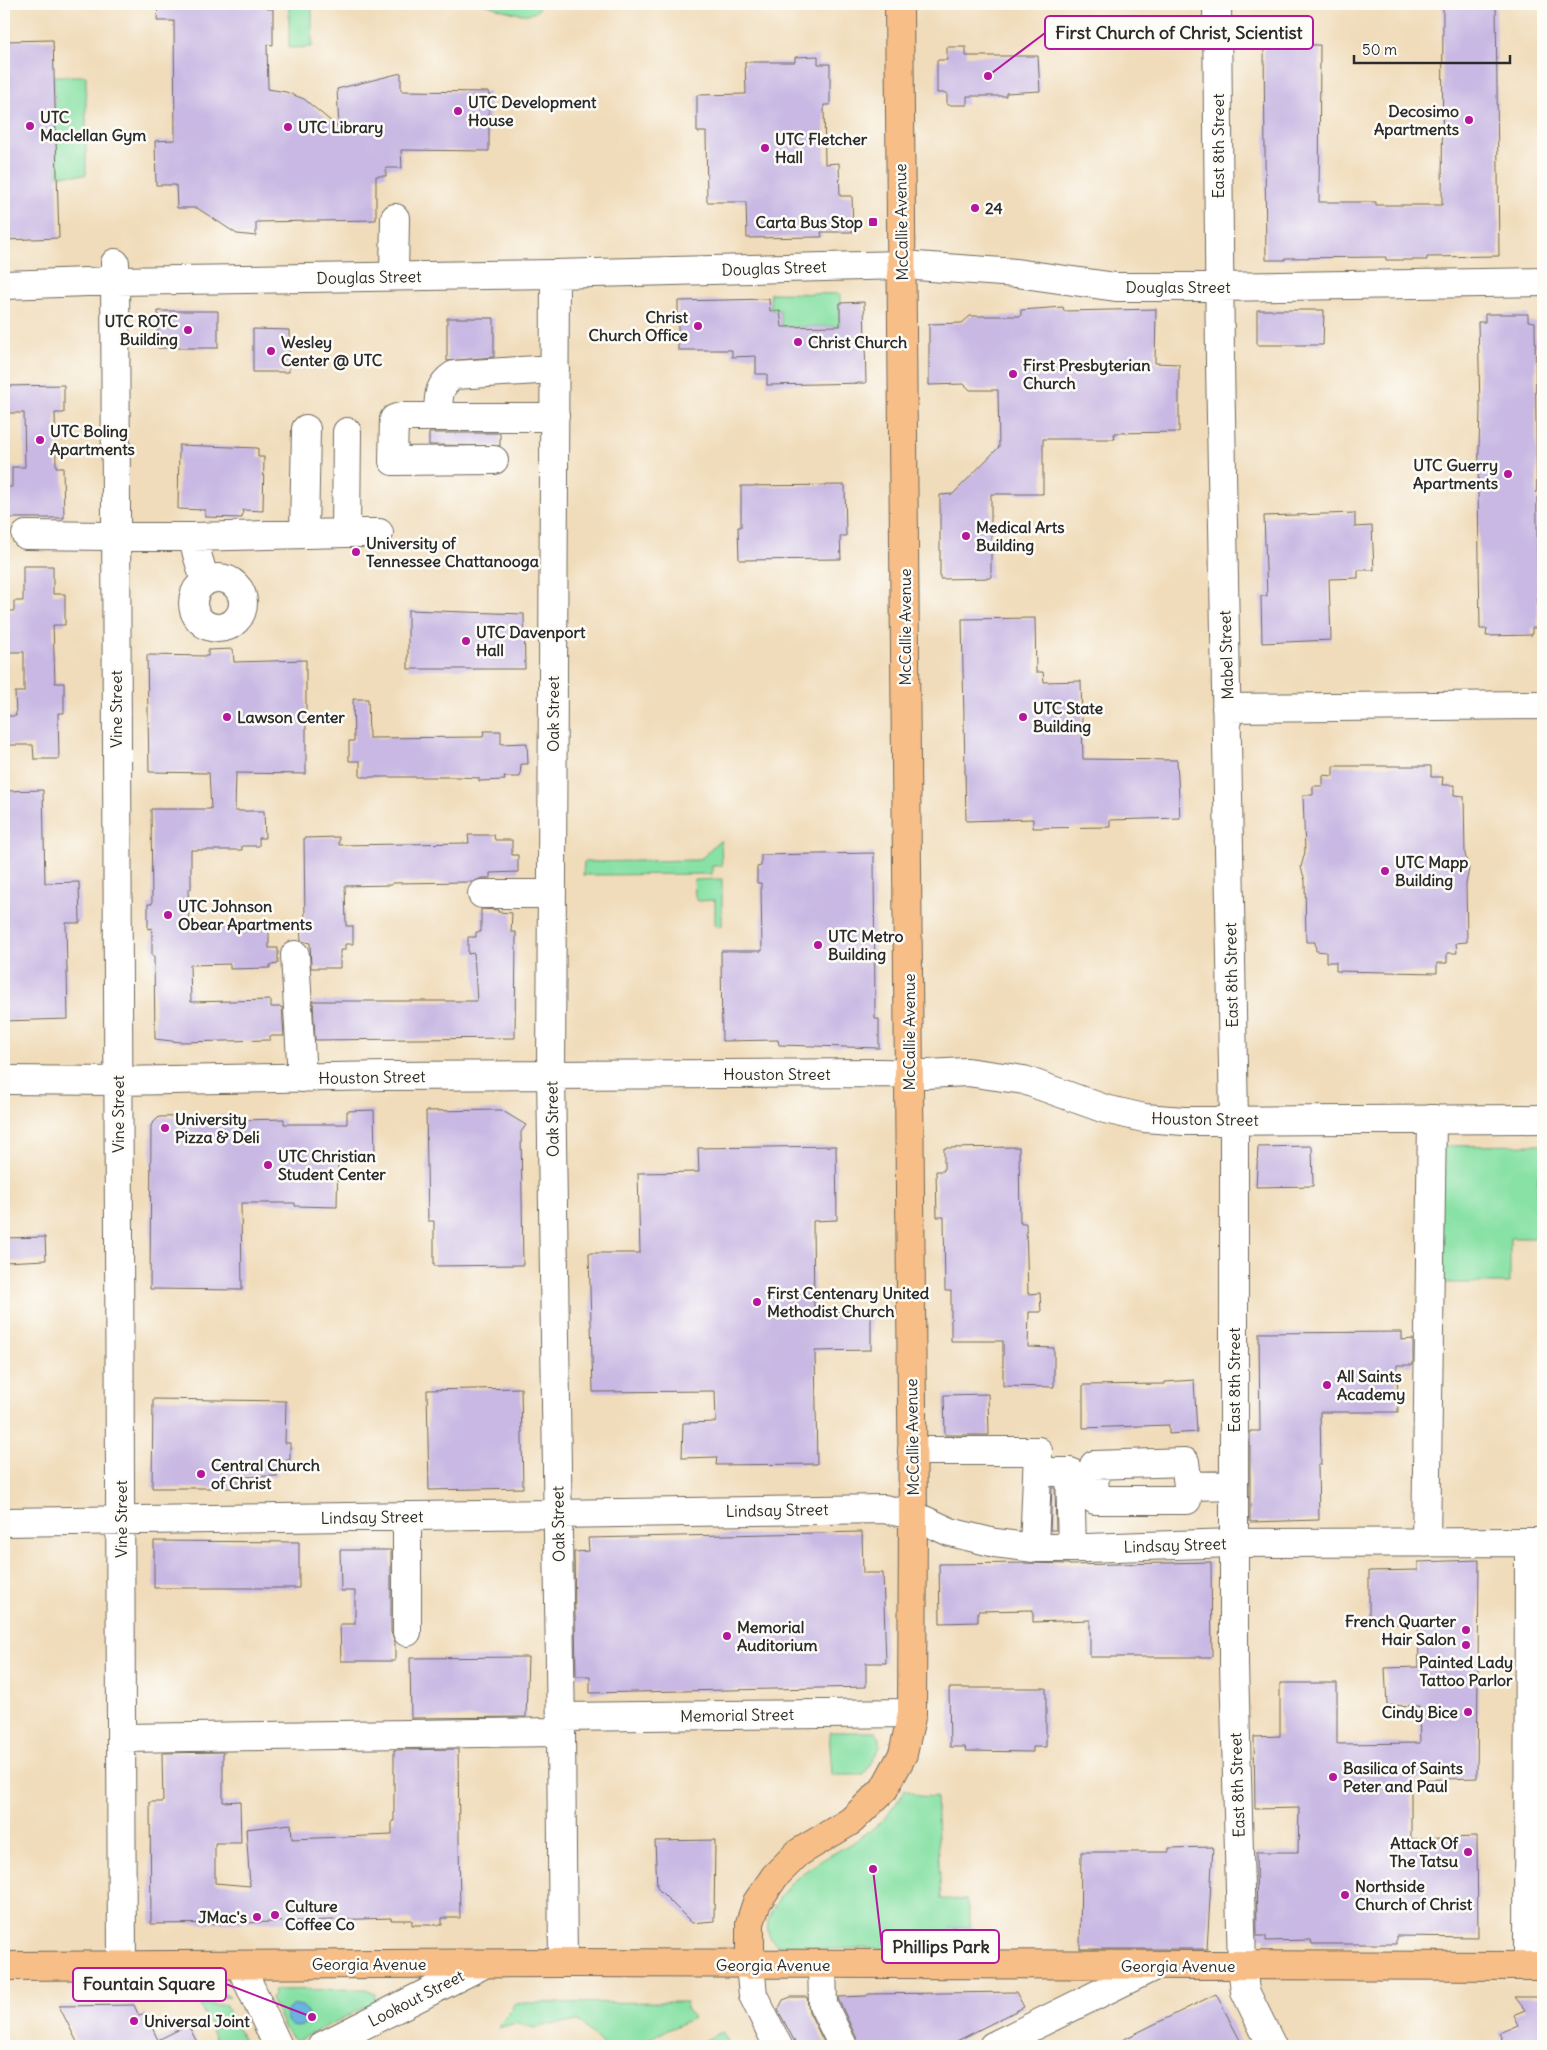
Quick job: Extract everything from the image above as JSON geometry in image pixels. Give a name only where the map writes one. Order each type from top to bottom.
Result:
[{"type":"main road","name":"McCallie Avenue","points":[[750,1965],[750,1923],[757,1902],[775,1876],[798,1853],[852,1821],[884,1789],[903,1754],[912,1713],[913,1515],[899,4]]},
{"type":"main road","name":"Georgia Avenue","points":[[4,1966],[563,1964],[1536,1966]]},
{"type":"street","name":"East 8th Street","points":[[1217,4],[1218,287]]},
{"type":"street","points":[[394,276],[395,218]]},
{"type":"street","name":"Douglas Street","points":[[4,285],[115,272],[394,276],[902,266],[1016,274],[1116,287],[1543,282]]},
{"type":"street","name":"Vine Street","points":[[115,272],[118,1081],[122,1520],[122,1965]]},
{"type":"street","name":"Oak Street","points":[[555,274],[552,1075],[563,1964]]},
{"type":"street","name":"Mabel Street","points":[[1218,287],[1226,708],[1543,704]]},
{"type":"street","points":[[438,417],[439,394],[444,382],[454,375],[555,369]]},
{"type":"street","points":[[494,460],[393,461],[394,420],[400,417],[528,417],[555,415]]},
{"type":"street","points":[[304,534],[306,429]]},
{"type":"street","points":[[346,533],[347,432]]},
{"type":"street","points":[[26,535],[192,537],[379,533]]},
{"type":"street","points":[[192,537],[205,581]]},
{"type":"street","name":"East 8th Street","points":[[1226,708],[1234,1120],[1234,1664],[1242,1966],[1245,1991],[1272,2046]]},
{"type":"street","points":[[482,894],[552,894]]},
{"type":"street","points":[[296,955],[302,1078]]},
{"type":"street","name":"Houston Street","points":[[4,1080],[118,1081],[552,1075],[927,1074],[967,1072],[1024,1080],[1105,1109],[1144,1118],[1184,1121],[1543,1119]]},
{"type":"street","points":[[1426,1542],[1432,1119]]},
{"type":"street","points":[[912,1451],[1038,1451],[1034,1548]]},
{"type":"street","points":[[1038,1472],[1070,1472],[1072,1548]]},
{"type":"street","points":[[1188,1486],[1233,1485]]},
{"type":"street","name":"Lindsay Street","points":[[4,1522],[884,1508],[913,1515],[950,1532],[995,1543],[1034,1548],[1233,1543],[1536,1542]]},
{"type":"street","points":[[407,1516],[407,1632]]},
{"type":"street","points":[[1536,1542],[1536,1966]]},
{"type":"street","name":"Memorial Street","points":[[122,1738],[912,1713]]},
{"type":"street","name":"Lookout Street","points":[[322,2046],[484,1964]]},
{"type":"street","points":[[240,1965],[278,2046]]},
{"type":"street","points":[[750,1965],[753,1995],[778,2046]]},
{"type":"street","points":[[822,1965],[822,2005],[842,2046]]},
{"type":"street","points":[[1078,1965],[1093,1972],[1102,1982],[1101,1988],[1096,1995]]},
{"type":"street","points":[[994,2046],[1155,1966]]},
{"type":"green space","points":[[289,4],[312,4],[312,47],[289,48]]},
{"type":"green space","points":[[484,4],[540,4],[538,10],[525,14],[506,11]]},
{"type":"green space","points":[[54,76],[86,76],[86,175],[57,175]]},
{"type":"green space","points":[[770,293],[840,294],[840,326],[782,327],[780,310],[771,310]]},
{"type":"green space","points":[[721,841],[722,866],[712,866],[712,874],[583,875],[584,862],[697,860]]},
{"type":"green space","points":[[722,879],[722,926],[715,926],[715,900],[698,901],[695,896],[694,880]]},
{"type":"green space","points":[[1543,1145],[1543,1177],[1538,1177],[1537,1238],[1510,1238],[1510,1283],[1442,1283],[1439,1146]]},
{"type":"green space","points":[[829,1732],[876,1732],[880,1738],[880,1747],[864,1775],[832,1775]]},
{"type":"green space","points":[[905,1789],[918,1796],[936,1797],[941,1899],[966,1900],[967,1904],[971,1926],[950,1928],[950,1947],[947,1948],[947,1957],[874,1948],[790,1950],[773,1942],[768,1932],[768,1922],[774,1907],[784,1892],[807,1870],[877,1825]]},
{"type":"green space","points":[[366,1989],[375,1993],[375,2000],[371,2004],[297,2041],[286,2031],[271,1999],[274,1995],[273,1990]]},
{"type":"green space","points":[[144,1991],[219,1991],[230,1997],[142,1998]]},
{"type":"green space","points":[[687,2002],[686,2008],[693,2018],[635,2046],[603,2046],[578,2022],[555,2023],[535,2028],[516,2023],[498,2028],[515,2003]]},
{"type":"green space","points":[[200,2005],[225,2005],[231,2016],[210,2026]]},
{"type":"green space","points":[[228,2021],[234,2021],[247,2046],[219,2046],[211,2030]]},
{"type":"green space","points":[[722,2032],[730,2046],[693,2046]]},
{"type":"water","points":[[297,2005],[307,2012],[308,2016],[301,2026],[297,2027],[287,2020],[286,2016],[293,2006]]},
{"type":"building","name":"UTC Library","points":[[158,4],[267,4],[267,9],[273,9],[273,45],[267,44],[268,89],[286,92],[304,99],[339,128],[337,89],[401,73],[401,91],[489,92],[489,151],[401,150],[402,168],[386,168],[386,176],[376,176],[376,220],[256,222],[256,236],[237,234],[197,208],[177,208],[176,185],[156,185],[155,141],[175,140],[174,21],[157,21]]},
{"type":"building","name":"Decosimo Apartments","points":[[1443,4],[1496,4],[1499,256],[1427,257],[1427,260],[1386,260],[1386,257],[1285,258],[1285,260],[1266,260],[1264,46],[1272,46],[1272,33],[1311,33],[1311,45],[1320,45],[1319,202],[1376,202],[1376,205],[1442,205]]},
{"type":"building","name":"UTC Maclellan Gym","points":[[53,40],[59,238],[4,240],[4,41]]},
{"type":"building","points":[[947,47],[966,47],[966,56],[1038,56],[1040,91],[1006,93],[1006,96],[967,96],[967,105],[947,105],[947,93],[937,93],[937,60],[947,60]]},
{"type":"building","name":"UTC Fletcher Hall","points":[[818,56],[818,64],[830,64],[830,105],[824,105],[825,164],[839,163],[840,196],[852,196],[853,232],[821,232],[822,237],[747,238],[746,202],[707,202],[706,132],[697,132],[697,95],[746,94],[745,62],[795,62],[795,57]]},
{"type":"building","name":"Christ Church","points":[[769,299],[770,311],[780,311],[782,327],[840,326],[840,303],[864,302],[866,383],[767,385],[767,374],[756,374],[756,356],[732,357],[732,350],[678,350],[678,301]]},
{"type":"building","points":[[1063,307],[1064,311],[1156,309],[1155,363],[1179,364],[1179,432],[1114,433],[1115,439],[1043,439],[1043,494],[991,494],[991,578],[940,579],[940,495],[953,494],[999,447],[998,390],[970,390],[964,384],[929,385],[929,324],[962,323],[970,316],[1021,316],[1021,310]]},
{"type":"building","points":[[1257,310],[1324,310],[1323,345],[1257,345]]},
{"type":"building","name":"UTC ROTC Building","points":[[158,311],[218,311],[218,348],[158,348]]},
{"type":"building","name":"UTC Guerry Apartments","points":[[1485,314],[1528,314],[1528,321],[1535,322],[1538,628],[1532,628],[1532,635],[1486,636],[1487,629],[1480,629],[1478,322],[1485,322]]},
{"type":"building","points":[[447,318],[494,318],[494,357],[447,361]]},
{"type":"building","name":"Wesley Center @ UTC","points":[[253,329],[289,330],[289,372],[253,372]]},
{"type":"building","name":"UTC Boling Apartments","points":[[64,385],[64,413],[55,413],[56,467],[63,467],[64,518],[4,518],[4,487],[12,487],[12,467],[25,467],[24,413],[4,413],[4,386]]},
{"type":"building","points":[[429,433],[500,433],[500,446],[429,445]]},
{"type":"building","points":[[179,445],[258,448],[258,457],[264,457],[263,511],[243,510],[242,518],[205,517],[205,510],[178,509]]},
{"type":"building","points":[[845,485],[846,536],[840,536],[841,559],[739,560],[738,527],[741,527],[741,486]]},
{"type":"building","points":[[1355,513],[1355,527],[1372,526],[1374,570],[1358,570],[1358,578],[1329,579],[1331,640],[1262,643],[1261,596],[1267,596],[1264,516]]},
{"type":"building","points":[[23,566],[53,566],[53,594],[65,594],[65,625],[53,625],[55,683],[64,683],[64,713],[58,713],[59,759],[34,759],[33,745],[4,745],[4,716],[16,716],[15,692],[24,692],[24,652],[4,652],[4,611],[14,611],[14,601],[23,601]]},
{"type":"building","name":"UTC Davenport Hall","points":[[408,610],[524,614],[525,669],[408,669]]},
{"type":"building","name":"UTC State Building","points":[[1035,618],[1036,672],[1043,672],[1044,682],[1081,681],[1083,759],[1177,760],[1180,818],[1110,820],[1110,827],[1033,828],[1033,819],[966,821],[962,619]]},
{"type":"building","points":[[233,649],[234,662],[306,660],[306,774],[236,773],[235,811],[264,811],[265,838],[259,838],[259,846],[242,846],[242,850],[191,850],[191,889],[188,889],[189,926],[269,926],[269,948],[278,948],[278,964],[270,965],[270,968],[230,969],[230,964],[190,965],[191,1002],[271,1000],[271,1007],[282,1007],[284,1036],[270,1036],[270,1040],[180,1042],[155,1039],[154,956],[152,956],[152,928],[148,929],[148,904],[152,904],[151,809],[211,809],[209,773],[149,772],[147,655],[208,656],[208,650]]},
{"type":"building","points":[[353,699],[368,699],[369,738],[483,737],[484,731],[501,731],[501,744],[527,743],[528,764],[521,764],[520,777],[504,777],[505,780],[479,781],[479,778],[461,777],[360,777],[360,761],[349,761],[349,741],[354,741]]},
{"type":"building","name":"UTC Mapp Building","points":[[1333,766],[1431,766],[1431,777],[1443,777],[1442,785],[1454,785],[1454,795],[1464,796],[1465,854],[1469,869],[1466,884],[1467,942],[1456,943],[1457,953],[1447,953],[1447,963],[1437,963],[1437,973],[1336,971],[1336,962],[1326,962],[1326,952],[1316,951],[1315,942],[1306,942],[1305,881],[1301,867],[1305,852],[1303,795],[1313,795],[1313,786],[1323,786],[1323,775],[1333,776]]},
{"type":"building","points":[[43,790],[45,883],[79,882],[80,923],[66,923],[68,1019],[4,1021],[4,791]]},
{"type":"building","name":"UTC Johnson Obear Apartments","points":[[468,835],[494,835],[495,840],[512,840],[512,855],[518,855],[518,872],[490,873],[490,878],[482,878],[473,882],[392,883],[392,885],[345,886],[346,926],[353,926],[353,944],[345,944],[345,950],[340,950],[340,968],[311,968],[310,943],[301,941],[300,923],[305,923],[304,838],[339,837],[339,845],[469,843]]},
{"type":"building","name":"UTC Metro Building","points":[[874,853],[875,1019],[879,1019],[879,1048],[779,1045],[778,1040],[722,1041],[721,951],[762,951],[761,883],[757,883],[757,867],[761,866],[761,855]]},
{"type":"building","points":[[481,909],[512,913],[511,932],[516,932],[515,1038],[315,1040],[313,1001],[477,1001],[474,953],[468,954],[468,937],[476,937],[476,932],[481,932]]},
{"type":"building","points":[[374,1110],[375,1154],[338,1155],[337,1207],[295,1206],[295,1203],[241,1203],[242,1290],[150,1289],[151,1125],[159,1117],[238,1115],[238,1120],[284,1119],[284,1124],[347,1124],[347,1111]]},
{"type":"building","points":[[501,1110],[526,1125],[521,1132],[523,1265],[434,1266],[434,1221],[428,1221],[426,1111]]},
{"type":"building","points":[[836,1146],[837,1220],[813,1221],[814,1312],[871,1311],[871,1350],[815,1351],[817,1464],[716,1465],[717,1457],[682,1458],[683,1423],[716,1422],[715,1391],[593,1392],[589,1253],[640,1253],[638,1173],[699,1172],[698,1148]]},
{"type":"building","points":[[1312,1146],[1313,1186],[1256,1187],[1258,1147]]},
{"type":"building","points":[[1019,1147],[1020,1223],[1026,1223],[1028,1294],[1040,1293],[1041,1312],[1029,1312],[1028,1347],[1054,1348],[1054,1387],[1003,1386],[1003,1341],[951,1341],[951,1291],[945,1291],[944,1217],[937,1217],[936,1171],[944,1171],[944,1148]]},
{"type":"building","points":[[45,1237],[46,1260],[4,1262],[4,1238]]},
{"type":"building","points":[[1402,1332],[1402,1340],[1413,1339],[1413,1365],[1397,1365],[1398,1412],[1320,1412],[1321,1465],[1318,1465],[1319,1520],[1250,1522],[1250,1431],[1260,1431],[1259,1333]]},
{"type":"building","points":[[1194,1380],[1197,1432],[1169,1434],[1169,1425],[1083,1428],[1083,1385],[1165,1384],[1165,1382]]},
{"type":"building","points":[[521,1388],[523,1488],[429,1490],[427,1390]]},
{"type":"building","points":[[988,1394],[989,1435],[945,1435],[944,1395]]},
{"type":"building","points":[[153,1399],[286,1401],[285,1443],[290,1443],[290,1460],[287,1460],[287,1472],[277,1472],[277,1476],[238,1477],[238,1488],[152,1488]]},
{"type":"building","points":[[1052,1488],[1055,1488],[1056,1530],[1050,1530]]},
{"type":"building","name":"Memorial Auditorium","points":[[862,1532],[863,1573],[883,1573],[886,1663],[866,1663],[866,1687],[590,1693],[590,1676],[576,1676],[574,1552],[589,1551],[588,1538]]},
{"type":"building","points":[[154,1541],[299,1542],[299,1588],[154,1588]]},
{"type":"building","points":[[340,1550],[391,1550],[391,1632],[395,1642],[395,1661],[341,1661],[340,1624],[355,1624],[355,1591],[341,1591]]},
{"type":"building","points":[[1479,1560],[1477,1778],[1411,1780],[1411,1839],[1477,1837],[1478,1937],[1396,1936],[1396,1944],[1312,1944],[1311,1940],[1266,1941],[1266,1936],[1257,1936],[1256,1852],[1298,1852],[1299,1808],[1255,1809],[1254,1737],[1280,1736],[1280,1683],[1337,1683],[1337,1744],[1420,1743],[1419,1706],[1387,1705],[1385,1668],[1419,1667],[1418,1624],[1369,1624],[1369,1571],[1418,1570],[1418,1562]]},
{"type":"building","points":[[1211,1562],[1212,1657],[1090,1657],[1090,1620],[1033,1622],[1033,1610],[978,1611],[978,1622],[940,1623],[939,1564],[1026,1563],[1069,1565]]},
{"type":"building","points":[[528,1657],[526,1717],[411,1718],[410,1658]]},
{"type":"building","points":[[949,1688],[1046,1688],[1046,1747],[1033,1747],[1033,1752],[966,1751],[965,1747],[950,1747]]},
{"type":"building","points":[[458,1749],[460,1918],[442,1918],[442,1925],[412,1925],[412,1920],[391,1920],[391,1918],[151,1924],[150,1802],[163,1802],[162,1753],[223,1752],[223,1802],[240,1801],[241,1843],[215,1843],[215,1883],[250,1886],[246,1829],[291,1824],[292,1839],[392,1835],[392,1821],[394,1821],[394,1750]]},
{"type":"building","points":[[715,1840],[714,1921],[692,1923],[657,1888],[655,1841]]},
{"type":"building","points":[[1213,1847],[1207,1949],[1080,1949],[1081,1852],[1169,1852],[1169,1848]]},
{"type":"building","points":[[974,1927],[975,1945],[951,1946],[950,1928]]},
{"type":"building","points":[[1016,1992],[1024,2007],[947,2046],[858,2046],[857,2039],[838,1997],[866,1996],[869,1994]]},
{"type":"building","points":[[1216,1994],[1243,2046],[1110,2046]]},
{"type":"building","points":[[791,1997],[807,1997],[809,2012],[826,2046],[797,2046],[778,2010],[783,2000]]},
{"type":"building","points":[[1515,1997],[1543,1997],[1543,2046],[1505,2046],[1499,2033],[1518,2025],[1513,2015],[1525,2010]]},
{"type":"building","points":[[134,2005],[139,2016],[145,2013],[158,2040],[188,2025],[199,2046],[79,2046],[59,2006]]},
{"type":"place","name":"First Church of Christ, Scientist","points":[[988,76]]},
{"type":"place","name":"UTC Development House","points":[[458,111]]},
{"type":"place","name":"Decosimo Apartments","points":[[1469,120]]},
{"type":"place","name":"UTC Maclellan Gym","points":[[30,126]]},
{"type":"place","name":"UTC Library","points":[[288,127]]},
{"type":"place","name":"UTC Fletcher Hall","points":[[765,148]]},
{"type":"place","name":"24","points":[[975,208]]},
{"type":"place","name":"Carta Bus Stop","points":[[873,222]]},
{"type":"place","name":"Christ Church Office","points":[[698,326]]},
{"type":"place","name":"UTC ROTC Building","points":[[188,330]]},
{"type":"place","name":"Christ Church","points":[[798,342]]},
{"type":"place","name":"Wesley Center @ UTC","points":[[271,351]]},
{"type":"place","name":"First Presbyterian Church","points":[[1013,374]]},
{"type":"place","name":"UTC Boling Apartments","points":[[40,440]]},
{"type":"place","name":"UTC Guerry Apartments","points":[[1508,474]]},
{"type":"place","name":"Medical Arts Building","points":[[966,536]]},
{"type":"place","name":"University of Tennessee Chattanooga","points":[[356,552]]},
{"type":"place","name":"UTC Davenport Hall","points":[[466,641]]},
{"type":"place","name":"Lawson Center","points":[[227,717]]},
{"type":"place","name":"UTC State Building","points":[[1023,717]]},
{"type":"place","name":"UTC Mapp Building","points":[[1385,871]]},
{"type":"place","name":"UTC Johnson Obear Apartments","points":[[168,915]]},
{"type":"place","name":"UTC Metro Building","points":[[818,945]]},
{"type":"place","name":"University Pizza & Deli","points":[[165,1128]]},
{"type":"place","name":"UTC Christian Student Center","points":[[268,1165]]},
{"type":"place","name":"First Centenary United Methodist Church","points":[[757,1302]]},
{"type":"place","name":"All Saints Academy","points":[[1327,1385]]},
{"type":"place","name":"Central Church of Christ","points":[[201,1474]]},
{"type":"place","name":"French Quarter Hair Salon","points":[[1466,1630]]},
{"type":"place","name":"Memorial Auditorium","points":[[727,1636]]},
{"type":"place","name":"Painted Lady Tattoo Parlor","points":[[1466,1645]]},
{"type":"place","name":"Cindy Bice","points":[[1468,1712]]},
{"type":"place","name":"Basilica of Saints Peter and Paul","points":[[1333,1777]]},
{"type":"place","name":"Attack Of The Tatsu","points":[[1468,1852]]},
{"type":"place","name":"Phillips Park","points":[[873,1869]]},
{"type":"place","name":"Northside Church of Christ","points":[[1345,1895]]},
{"type":"place","name":"Culture Coffee Co","points":[[275,1915]]},
{"type":"place","name":"JMac's","points":[[257,1917]]},
{"type":"place","name":"Fountain Square","points":[[312,2017]]},
{"type":"place","name":"Universal Joint","points":[[134,2021]]}]
